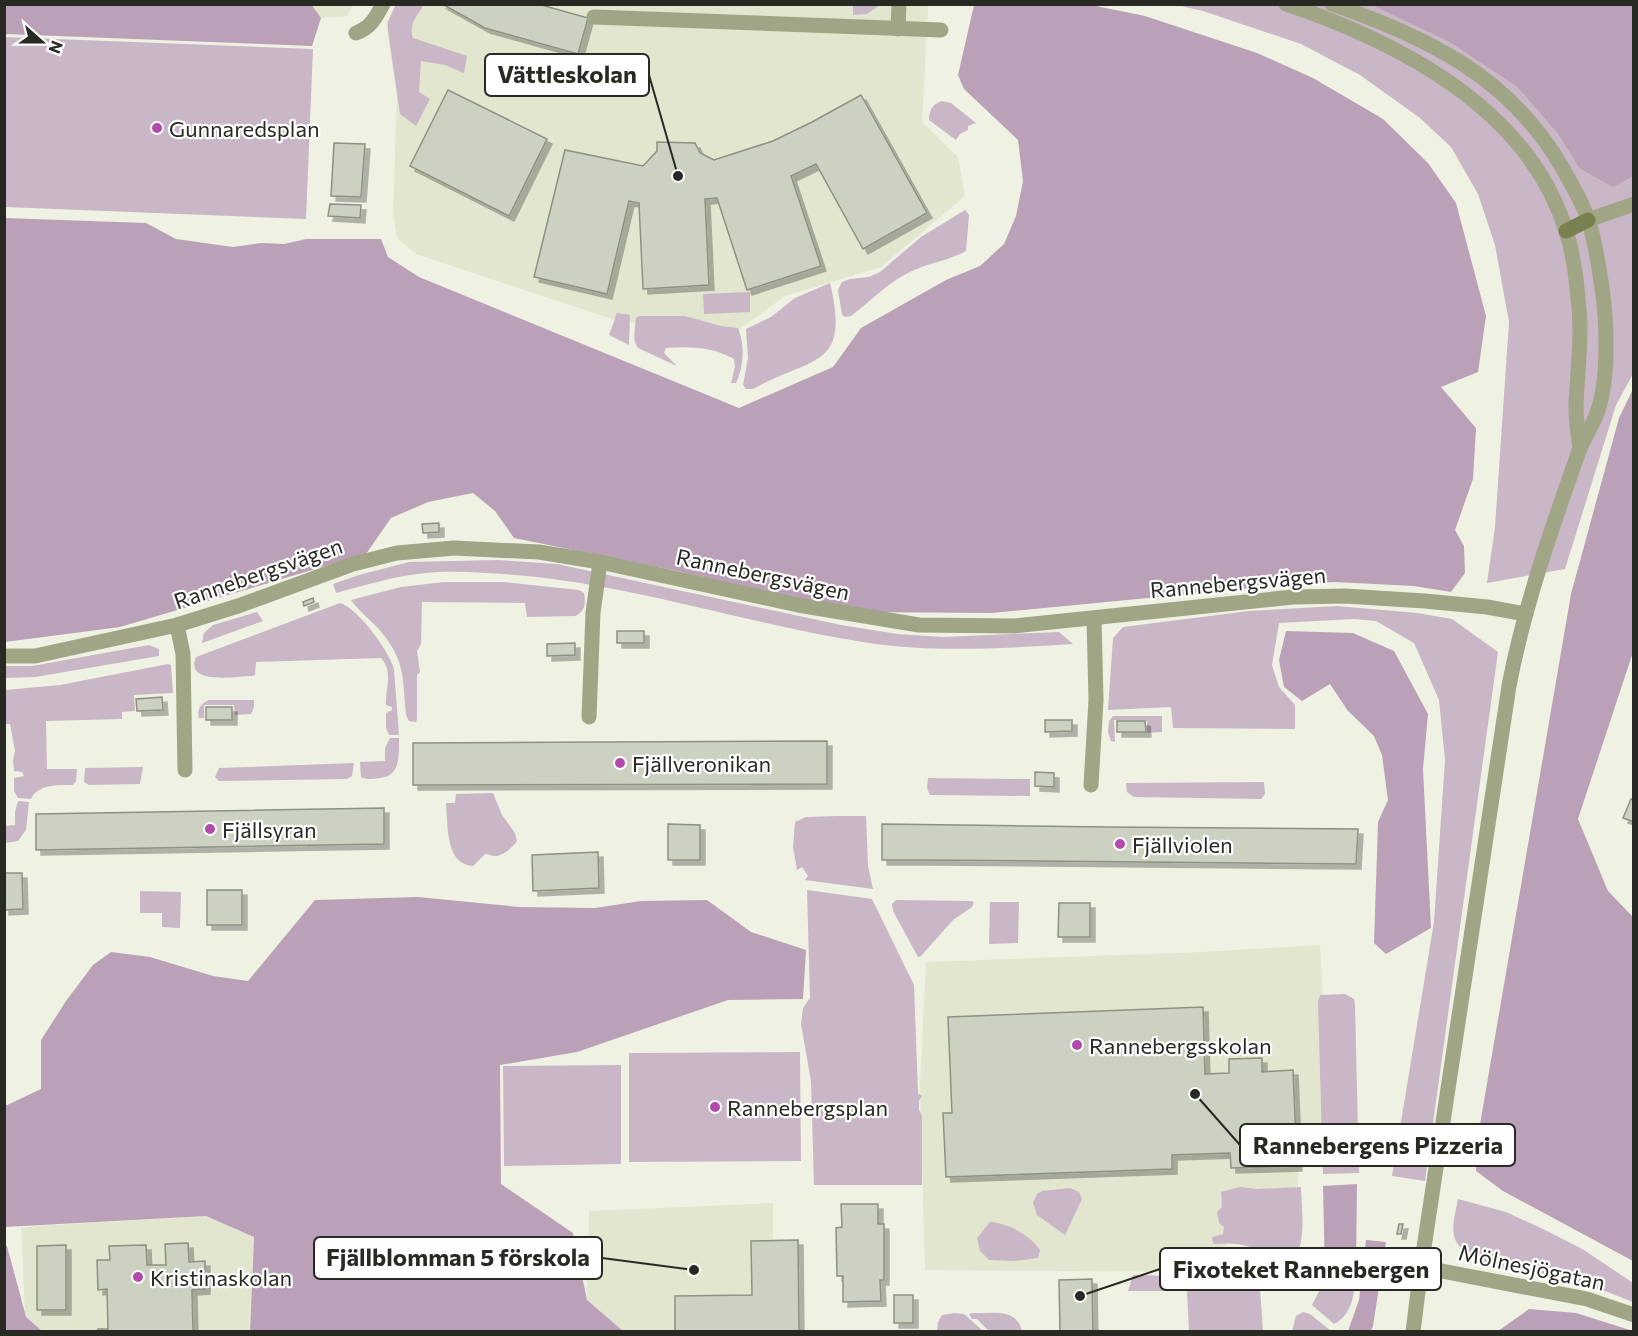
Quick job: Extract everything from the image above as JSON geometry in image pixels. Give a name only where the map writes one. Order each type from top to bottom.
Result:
[{"type":"street","points":[[357,33],[365,30],[373,22],[383,4]]},
{"type":"street","points":[[898,29],[899,4]]},
{"type":"street","points":[[1286,4],[1340,24],[1417,61],[1478,103],[1513,137],[1525,153],[1552,197],[1566,231],[1574,268],[1581,326],[1576,410],[1580,448]]},
{"type":"street","points":[[1332,4],[1386,24],[1431,45],[1463,63],[1511,100],[1550,146],[1573,187],[1588,220],[1598,260],[1604,303],[1605,365],[1598,410],[1580,448],[1526,614],[1509,686],[1413,1332]]},
{"type":"street","points":[[594,17],[941,30]]},
{"type":"street","points":[[1566,231],[1588,220],[1634,204]]},
{"type":"street","name":"Rannebergsvägen","points":[[4,656],[35,656],[177,625],[249,602],[353,564],[397,554],[454,548],[539,552],[600,562],[809,607],[919,625],[1014,626],[1252,600],[1345,596],[1487,607],[1526,614]]},
{"type":"street","points":[[590,717],[592,621],[600,562]]},
{"type":"street","points":[[1091,785],[1096,700],[1094,618]]},
{"type":"street","points":[[177,625],[183,654],[185,770]]},
{"type":"street","name":"Mölnesjögatan","points":[[1421,1268],[1587,1299],[1634,1315]]},
{"type":"shaded area","points":[[311,4],[321,18],[312,46],[5,34],[5,5]]},
{"type":"shaded area","points":[[396,4],[422,5],[412,25],[413,38],[467,56],[464,73],[445,65],[421,61],[419,92],[430,99],[416,126],[400,114],[388,30],[388,22]]},
{"type":"shaded area","points":[[397,4],[928,5],[922,122],[958,157],[965,196],[881,267],[785,296],[730,336],[618,321],[416,254],[397,238],[393,214],[397,97],[386,23]]},
{"type":"shaded area","points":[[853,4],[880,5],[867,14],[853,15]]},
{"type":"shaded area","points":[[311,5],[353,5],[347,16],[321,18]]},
{"type":"shaded area","points":[[974,5],[1091,5],[1145,16],[1257,53],[1313,78],[1383,119],[1428,163],[1456,203],[1486,316],[1478,372],[1441,387],[1476,428],[1473,479],[1455,530],[1464,546],[1465,573],[1451,592],[1414,586],[1334,582],[992,613],[849,612],[677,571],[514,538],[495,511],[473,493],[428,502],[391,518],[366,554],[120,627],[5,642],[5,218],[146,223],[176,239],[233,247],[261,243],[284,244],[306,239],[381,239],[388,257],[419,277],[739,408],[833,367],[861,328],[946,280],[980,266],[1004,244],[1016,216],[1023,181],[1018,140],[964,89],[958,75]]},
{"type":"shaded area","points":[[1177,5],[1371,5],[1449,42],[1517,87],[1557,133],[1579,168],[1633,176],[1633,374],[1616,405],[1565,569],[1487,583],[1495,527],[1509,322],[1495,245],[1478,194],[1451,147],[1420,118],[1360,75],[1301,44],[1203,11]]},
{"type":"shaded area","points":[[1371,5],[1633,5],[1633,176],[1613,187],[1579,168],[1557,133],[1517,87],[1449,42]]},
{"type":"shaded area","name":"Gunnaredsplan","points":[[5,37],[313,49],[306,219],[5,207]]},
{"type":"shaded area","points":[[942,101],[951,103],[976,123],[968,126],[968,130],[960,134],[956,140],[929,120],[932,108]]},
{"type":"shaded area","points":[[965,210],[969,215],[966,251],[900,277],[851,316],[842,315],[838,290],[842,282],[869,277],[880,272],[921,237]]},
{"type":"shaded area","points":[[830,283],[835,311],[835,332],[830,346],[821,356],[808,364],[753,389],[746,389],[743,385],[748,358],[746,329],[771,317],[795,298]]},
{"type":"shaded area","points":[[750,292],[750,312],[704,314],[703,294]]},
{"type":"shaded area","points":[[617,313],[630,315],[629,345],[609,335]]},
{"type":"shaded area","points":[[639,316],[685,316],[721,326],[738,328],[743,356],[736,383],[731,383],[735,367],[734,359],[718,352],[692,347],[666,348],[664,353],[677,366],[638,348],[634,334],[636,318]]},
{"type":"shaded area","points":[[1633,389],[1633,652],[1578,819],[1608,891],[1633,917],[1633,1261],[1503,1191],[1476,1171],[1478,1136],[1571,594],[1619,418]]},
{"type":"shaded area","points":[[498,560],[557,564],[841,625],[898,634],[943,637],[1059,632],[1073,644],[945,649],[869,643],[605,587],[516,575],[425,573],[336,593],[333,584],[409,562]]},
{"type":"shaded area","points":[[444,582],[504,582],[579,590],[584,593],[585,604],[581,612],[575,616],[527,617],[525,603],[422,602],[421,644],[417,651],[420,672],[417,675],[417,719],[416,722],[409,721],[406,715],[403,678],[398,659],[377,627],[351,600],[401,587]]},
{"type":"shaded area","points":[[340,603],[364,621],[391,661],[394,669],[399,735],[389,735],[386,728],[386,713],[392,710],[392,707],[386,705],[388,675],[381,658],[256,662],[255,675],[225,678],[205,676],[194,666],[196,657]]},
{"type":"shaded area","points":[[1337,606],[1417,613],[1452,619],[1498,652],[1425,1181],[1392,1176],[1434,922],[1445,760],[1439,700],[1414,643],[1376,621],[1354,619],[1279,623],[1272,665],[1279,687],[1295,705],[1295,729],[1173,728],[1171,707],[1108,710],[1113,638],[1123,627],[1249,611]]},
{"type":"shaded area","points":[[257,612],[263,621],[202,643],[204,633],[213,625]]},
{"type":"shaded area","points":[[1286,631],[1353,633],[1394,651],[1428,714],[1423,769],[1431,928],[1386,954],[1374,943],[1378,822],[1388,800],[1382,755],[1374,736],[1348,711],[1330,684],[1302,701],[1284,687],[1279,660]]},
{"type":"shaded area","points":[[149,645],[159,649],[159,656],[35,677],[5,678],[5,666],[32,666]]},
{"type":"shaded area","points":[[171,665],[173,693],[134,695],[135,711],[122,712],[122,719],[46,721],[47,769],[77,769],[76,781],[73,785],[55,785],[38,790],[31,799],[18,798],[14,791],[14,778],[24,776],[22,772],[14,771],[15,751],[10,724],[5,724],[5,690],[60,685]]},
{"type":"shaded area","points":[[209,700],[254,700],[254,707],[251,714],[235,715],[234,705],[204,705],[204,718],[199,718],[200,707]]},
{"type":"shaded area","points":[[1113,716],[1162,716],[1162,732],[1147,733],[1147,721],[1114,720],[1115,742],[1111,741],[1108,732],[1109,721]]},
{"type":"shaded area","points":[[390,738],[399,738],[399,757],[395,769],[387,776],[380,778],[361,777],[360,762],[385,761],[385,748]]},
{"type":"shaded area","points":[[354,763],[352,776],[347,779],[219,781],[215,777],[219,768]]},
{"type":"shaded area","points":[[143,767],[140,784],[89,785],[84,782],[85,768]]},
{"type":"shaded area","points":[[928,778],[1030,779],[1030,796],[930,795],[927,788]]},
{"type":"shaded area","points":[[1264,782],[1265,794],[1261,799],[1134,797],[1127,792],[1126,783]]},
{"type":"shaded area","points":[[493,793],[517,841],[501,854],[495,856],[485,854],[473,866],[464,864],[457,859],[450,842],[446,803],[455,803],[456,794]]},
{"type":"shaded area","points":[[18,801],[29,802],[26,830],[18,841],[5,843],[5,826],[15,825]]},
{"type":"shaded area","points":[[866,816],[868,866],[873,889],[805,880],[808,876],[802,867],[797,870],[793,847],[795,822],[806,817]]},
{"type":"shaded area","points":[[807,890],[872,899],[914,985],[918,1093],[922,1096],[919,1101],[919,1110],[922,1116],[922,1185],[814,1185],[811,1081],[801,1024],[803,1008],[810,998]]},
{"type":"shaded area","points":[[140,891],[181,892],[180,928],[162,927],[162,913],[140,913]]},
{"type":"shaded area","points":[[418,897],[519,907],[595,908],[641,901],[707,900],[751,932],[806,950],[803,999],[728,1000],[577,1052],[500,1065],[501,1184],[573,1233],[587,1300],[623,1331],[250,1331],[254,1237],[206,1216],[5,1227],[5,1106],[41,1089],[41,1040],[93,965],[111,952],[150,957],[213,976],[248,981],[315,900]]},
{"type":"shaded area","points":[[896,900],[974,902],[972,907],[953,920],[918,957],[893,911],[892,904]]},
{"type":"shaded area","points":[[990,902],[1019,902],[1018,943],[989,944]]},
{"type":"shaded area","points":[[1320,945],[1326,1048],[1329,1166],[1299,1168],[1297,1197],[1186,1272],[925,1270],[920,1086],[926,962],[1202,952]]},
{"type":"shaded area","points":[[1345,994],[1354,999],[1355,1005],[1359,1173],[1323,1174],[1318,1002],[1320,995]]},
{"type":"shaded area","name":"Rannebergsplan","points":[[800,1052],[801,1161],[629,1162],[629,1053]]},
{"type":"shaded area","points":[[621,1065],[621,1164],[504,1166],[503,1066]]},
{"type":"shaded area","points":[[1357,1184],[1356,1267],[1327,1275],[1325,1272],[1323,1186]]},
{"type":"shaded area","points":[[1240,1187],[1257,1189],[1301,1187],[1302,1234],[1296,1256],[1289,1261],[1279,1262],[1253,1248],[1242,1245],[1213,1244],[1212,1237],[1223,1234],[1224,1227],[1219,1223],[1217,1212],[1222,1207],[1221,1192]]},
{"type":"shaded area","points":[[1070,1188],[1079,1192],[1082,1199],[1065,1235],[1037,1215],[1033,1203],[1037,1194],[1042,1191]]},
{"type":"shaded area","points":[[1458,1199],[1506,1212],[1584,1250],[1633,1283],[1633,1302],[1599,1289],[1500,1269],[1467,1254],[1457,1243],[1454,1233]]},
{"type":"shaded area","points":[[773,1203],[773,1239],[799,1239],[800,1331],[623,1331],[587,1300],[589,1211]]},
{"type":"shaded area","name":"Kristinaskolan","points":[[206,1216],[254,1237],[249,1331],[26,1331],[21,1227]]},
{"type":"shaded area","points":[[990,1222],[1011,1227],[1025,1235],[1040,1250],[1038,1258],[1014,1261],[989,1260],[980,1251],[977,1238]]},
{"type":"shaded area","points":[[1366,1240],[1386,1242],[1373,1326],[1371,1331],[1348,1331],[1359,1300]]},
{"type":"shaded area","points":[[5,1246],[7,1246],[26,1317],[42,1331],[5,1331]]},
{"type":"shaded area","points":[[1133,1275],[1220,1277],[1260,1289],[1263,1331],[1189,1331],[1187,1291],[1128,1291]]},
{"type":"shaded area","points":[[1355,1275],[1349,1309],[1334,1324],[1312,1305],[1325,1280]]},
{"type":"shaded area","points":[[1529,1309],[1576,1313],[1633,1331],[1498,1331]]},
{"type":"shaded area","points":[[1303,1312],[1310,1314],[1331,1331],[1292,1331],[1296,1316]]},
{"type":"shaded area","points":[[964,1314],[983,1331],[937,1331],[942,1315]]},
{"type":"shaded area","points":[[969,1314],[1009,1315],[1019,1323],[1022,1331],[989,1331],[977,1319],[972,1319]]},
{"type":"building","points":[[442,4],[538,4],[588,18],[578,54],[485,28]]},
{"type":"building","points":[[448,90],[547,139],[509,216],[410,166]]},
{"type":"building","points":[[861,95],[927,213],[863,249],[816,164],[791,176],[821,266],[747,290],[717,198],[705,199],[709,285],[643,289],[639,203],[629,201],[607,294],[534,277],[565,150],[643,166],[657,151],[657,142],[695,143],[700,153],[714,160],[773,141]]},
{"type":"building","points":[[334,143],[365,144],[361,197],[331,196]]},
{"type":"building","points":[[330,204],[361,205],[360,218],[328,216]]},
{"type":"building","points":[[439,523],[439,532],[423,533],[422,524]]},
{"type":"building","points":[[313,598],[314,602],[304,606],[303,602]]},
{"type":"building","points":[[617,631],[644,631],[644,643],[617,643]]},
{"type":"building","points":[[575,643],[575,655],[547,656],[547,644]]},
{"type":"building","points":[[162,697],[163,710],[137,711],[136,699]]},
{"type":"building","points":[[206,707],[232,707],[232,720],[206,720]]},
{"type":"building","points":[[1045,720],[1072,720],[1072,731],[1045,732]]},
{"type":"building","points":[[1117,721],[1145,721],[1146,732],[1117,732]]},
{"type":"building","name":"Fjällveronikan","points":[[827,741],[827,784],[413,785],[413,743]]},
{"type":"building","points":[[1035,772],[1054,773],[1054,787],[1035,786]]},
{"type":"building","points":[[1631,799],[1634,800],[1634,822],[1623,818]]},
{"type":"building","name":"Fjällsyran","points":[[384,808],[384,844],[36,850],[36,814]]},
{"type":"building","points":[[668,824],[700,825],[700,860],[668,860]]},
{"type":"building","name":"Fjällviolen","points":[[882,824],[1358,829],[1356,864],[882,860]]},
{"type":"building","points":[[598,852],[599,888],[533,891],[532,855]]},
{"type":"building","points":[[4,873],[22,873],[23,909],[4,910]]},
{"type":"building","points":[[207,890],[242,890],[242,925],[207,925]]},
{"type":"building","points":[[1059,903],[1090,903],[1090,937],[1058,937]]},
{"type":"building","points":[[1203,1007],[1205,1074],[1229,1073],[1229,1059],[1262,1058],[1262,1072],[1293,1070],[1297,1166],[1231,1168],[1230,1153],[1172,1155],[1172,1169],[946,1177],[943,1113],[952,1113],[948,1017]]},
{"type":"building","points":[[841,1204],[878,1204],[878,1224],[884,1224],[884,1280],[880,1280],[881,1301],[843,1302],[843,1276],[837,1276],[836,1228],[842,1227]]},
{"type":"building","points":[[1399,1224],[1403,1224],[1401,1234],[1397,1234]]},
{"type":"building","points":[[798,1240],[799,1332],[675,1332],[675,1296],[752,1295],[751,1241]]},
{"type":"building","points":[[188,1243],[189,1262],[205,1261],[205,1289],[192,1290],[193,1332],[98,1332],[98,1329],[108,1329],[107,1289],[98,1290],[97,1260],[110,1260],[109,1246],[146,1245],[147,1265],[166,1265],[165,1244]]},
{"type":"building","points":[[66,1245],[66,1310],[37,1310],[37,1246]]},
{"type":"building","points":[[1092,1279],[1093,1332],[1060,1332],[1059,1280]]},
{"type":"building","points":[[894,1295],[913,1295],[913,1323],[894,1323]]},
{"type":"place","name":"Gunnaredsplan","points":[[157,128]]},
{"type":"place","name":"Vättleskolan","points":[[678,176]]},
{"type":"place","name":"Fjällveronikan","points":[[620,763]]},
{"type":"place","name":"Fjällsyran","points":[[210,829]]},
{"type":"place","name":"Fjällviolen","points":[[1120,844]]},
{"type":"place","name":"Rannebergsskolan","points":[[1077,1045]]},
{"type":"place","name":"Rannebergens Pizzeria","points":[[1195,1094]]},
{"type":"place","name":"Rannebergsplan","points":[[715,1107]]},
{"type":"place","name":"Fjällblomman 5 förskola","points":[[694,1270]]},
{"type":"place","name":"Kristinaskolan","points":[[138,1277]]},
{"type":"place","name":"Fixoteket Rannebergen","points":[[1080,1296]]}]
